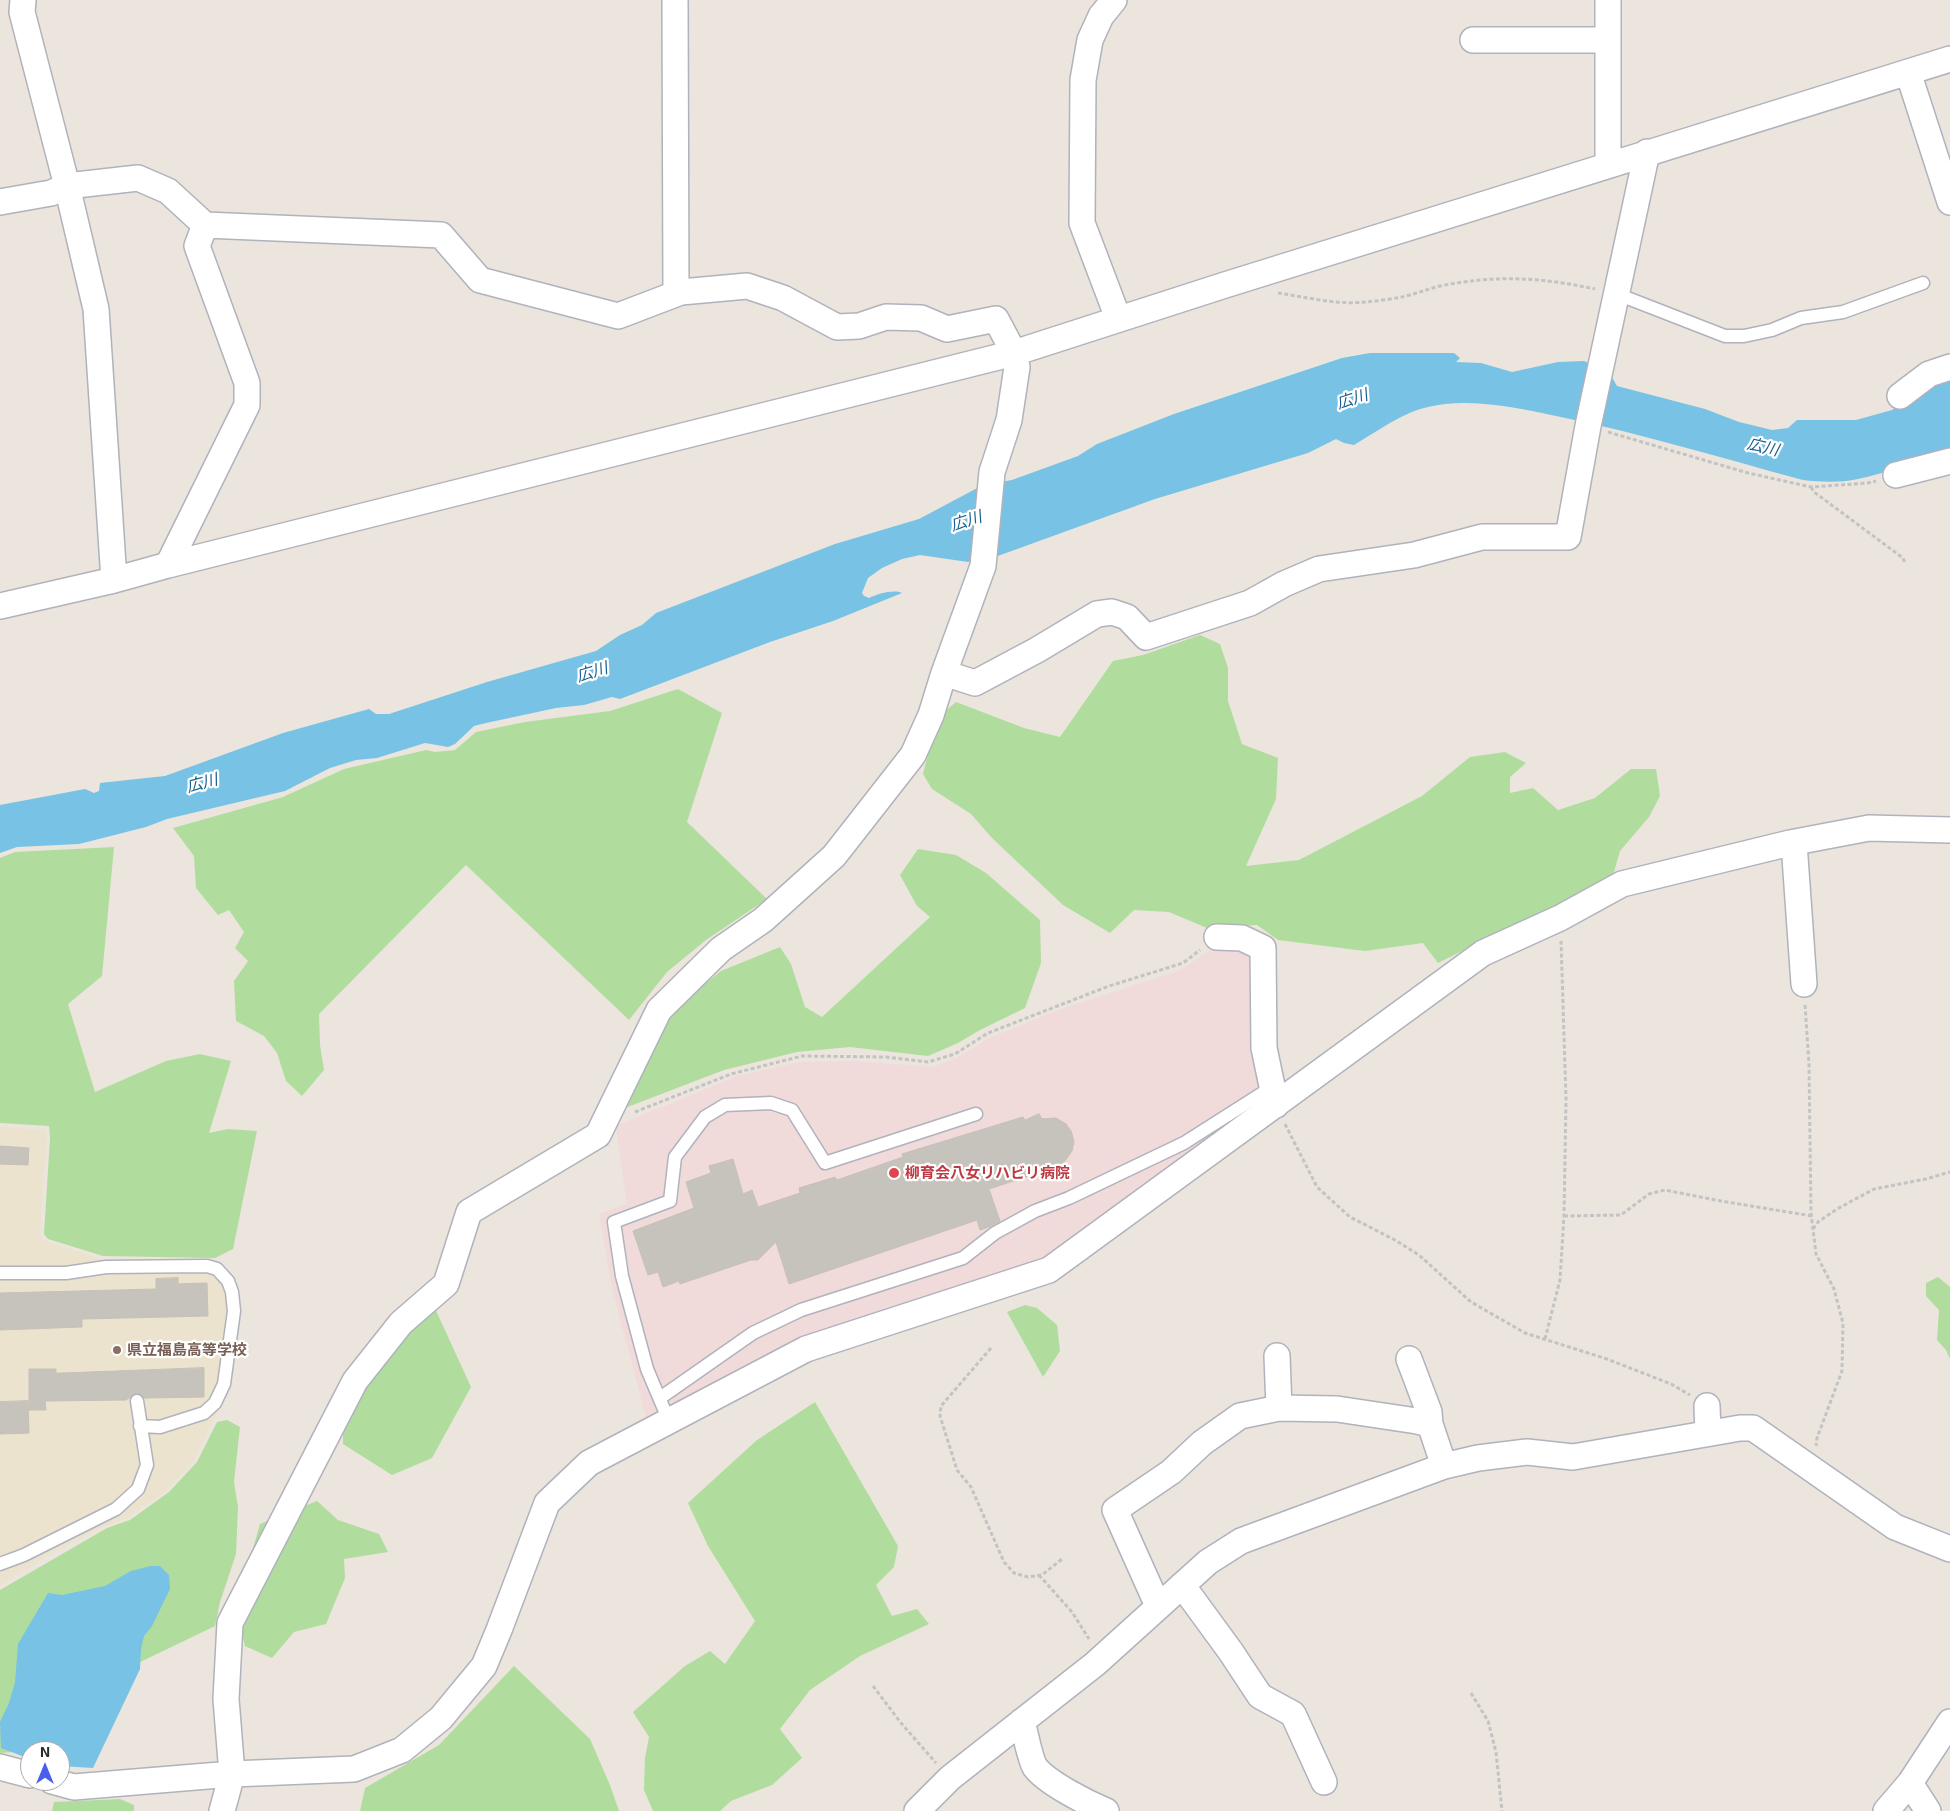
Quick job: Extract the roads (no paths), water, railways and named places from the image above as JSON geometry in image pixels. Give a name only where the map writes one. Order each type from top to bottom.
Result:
[{"type":"street","points":[[23,0],[22,12],[67,186],[96,309],[114,580]]},
{"type":"street","points":[[675,0],[676,294]]},
{"type":"street","points":[[1114,0],[1101,16],[1090,40],[1083,80],[1082,223],[1118,318]]},
{"type":"street","points":[[1608,0],[1608,165]]},
{"type":"street","points":[[1473,40],[1608,40]]},
{"type":"street","points":[[0,606],[114,580],[1014,353],[1118,318],[1950,59]]},
{"type":"street","points":[[1908,72],[1950,202]]},
{"type":"street","points":[[944,673],[974,683],[1037,650],[1097,614],[1112,612],[1127,617],[1146,637],[1250,603],[1284,584],[1319,569],[1414,555],[1482,537],[1568,537],[1588,426],[1647,152]]},
{"type":"street","points":[[0,202],[51,193],[67,186],[138,178],[168,191],[205,225],[441,235],[480,280],[618,316],[676,294],[747,286],[783,298],[837,327],[859,326],[886,317],[921,318],[947,329],[996,319],[1014,353],[1017,367],[1009,420],[992,472],[983,566],[944,673],[932,715],[913,755],[834,856],[763,920],[721,949],[659,1010],[598,1135],[470,1212],[446,1284],[401,1323],[355,1381],[230,1623],[226,1699],[232,1774],[222,1811]]},
{"type":"street","points":[[168,565],[247,405],[246,383],[197,246],[205,225]]},
{"type":"street","points":[[1900,396],[1929,374],[1950,367]]},
{"type":"street","points":[[1896,475],[1950,461]]},
{"type":"street","points":[[70,1786],[232,1774],[354,1769],[402,1750],[441,1718],[484,1666],[500,1630],[547,1504],[589,1463],[806,1349],[1049,1270],[1274,1096],[1483,953],[1560,918],[1622,884],[1794,843],[1869,828],[1950,830]]},
{"type":"street","points":[[1794,843],[1804,984]]},
{"type":"street","points":[[1217,937],[1242,938],[1263,948],[1264,1048],[1274,1096]]},
{"type":"street","points":[[1277,1356],[1279,1408]]},
{"type":"street","points":[[1409,1359],[1429,1412],[1430,1424],[1444,1466]]},
{"type":"street","points":[[1707,1406],[1708,1433]]},
{"type":"street","points":[[1158,1606],[1115,1510],[1170,1472],[1202,1443],[1240,1416],[1279,1408],[1337,1409],[1430,1424]]},
{"type":"street","points":[[917,1811],[950,1778],[1101,1658],[1208,1562],[1241,1541],[1444,1466],[1478,1458],[1527,1452],[1573,1457],[1708,1433],[1753,1428],[1896,1527],[1950,1549]]},
{"type":"street","points":[[1182,1585],[1232,1652],[1260,1696],[1294,1714],[1324,1782]]},
{"type":"street","points":[[1022,1721],[1035,1767],[1080,1800],[1106,1811]]},
{"type":"street","points":[[1886,1811],[1910,1783],[1950,1722]]},
{"type":"street","points":[[0,1766],[20,1772]]},
{"type":"street","points":[[1910,1783],[1928,1811]]},
{"type":"lane","points":[[1617,294],[1725,336],[1744,336],[1772,330],[1801,318],[1843,312],[1923,283]]},
{"type":"lane","points":[[660,1398],[753,1333],[802,1310],[964,1258],[995,1233],[1035,1211],[1069,1198],[1184,1143],[1274,1096]]},
{"type":"lane","points":[[669,1421],[647,1369],[622,1276],[614,1222],[670,1201],[674,1157],[705,1117],[725,1105],[771,1103],[792,1110],[825,1163],[976,1114]]},
{"type":"lane","points":[[0,1273],[66,1273],[106,1266],[207,1266],[217,1268],[228,1281],[232,1292],[234,1311],[224,1384],[214,1403],[204,1413],[160,1427],[140,1426]]},
{"type":"lane","points":[[0,1564],[24,1555],[116,1508],[138,1489],[146,1465],[137,1401]]},
{"type":"water","name":"広川","points":[[1370,353],[1454,353],[1460,358],[1456,362],[1481,363],[1512,372],[1558,362],[1584,361],[1610,374],[1617,386],[1705,409],[1739,422],[1772,430],[1788,428],[1797,420],[1856,420],[1892,410],[1934,385],[1950,379],[1950,447],[1882,473],[1858,479],[1830,482],[1803,480],[1618,430],[1525,410],[1476,403],[1443,404],[1428,407],[1399,418],[1354,445],[1336,439],[1308,453],[1155,499],[995,557],[977,558],[968,562],[920,555],[902,559],[882,568],[868,578],[862,593],[869,598],[890,592],[902,593],[833,621],[770,642],[620,699],[612,697],[584,705],[556,708],[474,726],[455,744],[448,747],[425,743],[377,758],[356,760],[330,768],[285,791],[167,819],[146,827],[79,844],[17,847],[0,853],[0,805],[85,789],[94,793],[99,791],[100,783],[165,776],[283,733],[369,709],[376,714],[389,714],[487,682],[596,651],[620,635],[642,625],[656,613],[835,544],[919,519],[983,485],[1012,480],[1078,456],[1097,444],[1174,414],[1342,358]]},
{"type":"water","points":[[151,1566],[160,1566],[169,1575],[170,1589],[152,1626],[144,1636],[140,1669],[93,1768],[70,1767],[70,1741],[20,1741],[20,1755],[1,1748],[0,1722],[9,1703],[15,1682],[18,1644],[48,1593],[62,1595],[105,1586],[131,1571]]},
{"type":"place","name":"柳育会八女リハビリ病院","points":[[894,1173]]},
{"type":"place","name":"県立福島高等学校","points":[[117,1350]]}]
